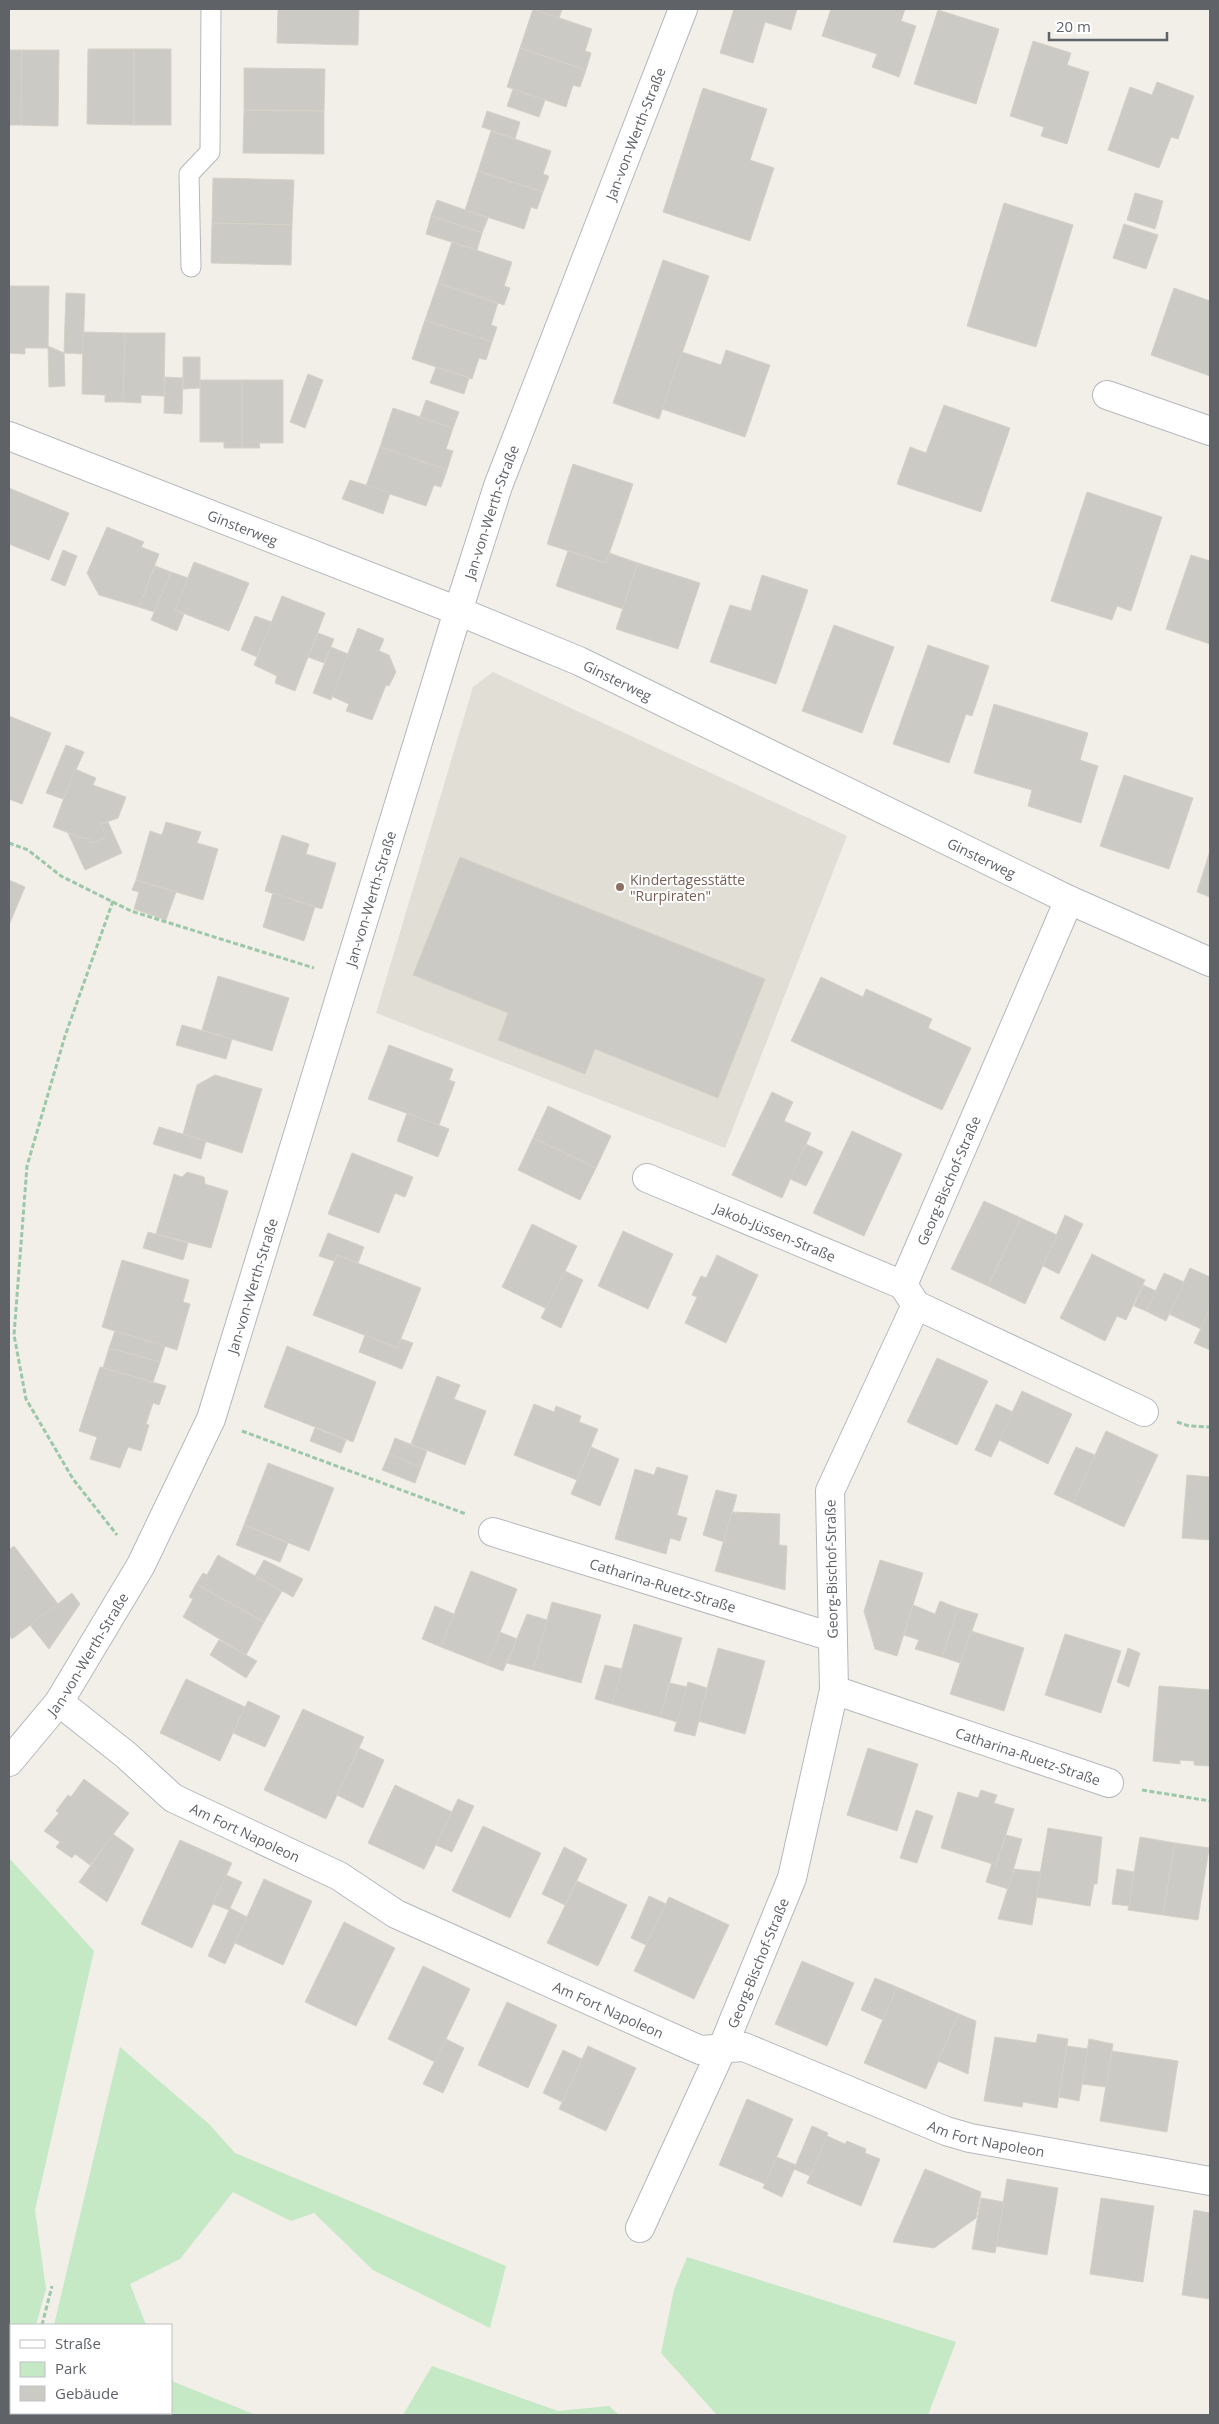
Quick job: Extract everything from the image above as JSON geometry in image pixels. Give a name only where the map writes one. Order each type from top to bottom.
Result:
[{"type":"street","name":"Jan-von-Werth-Straße","points":[[13,1746],[59,1702],[141,1565],[211,1419],[345,978],[498,486],[683,9]]},
{"type":"street","points":[[1107,395],[1210,431]]},
{"type":"street","name":"Ginsterweg","points":[[9,436],[458,611],[579,661],[1069,900],[1210,962]]},
{"type":"street","name":"Georg-Bischof-Straße","points":[[640,2228],[722,2049],[792,1878],[834,1690],[830,1491],[1069,900]]},
{"type":"street","name":"Jakob-Jüssen-Straße","points":[[647,1178],[909,1295],[1144,1412]]},
{"type":"street","name":"Catharina-Ruetz-Straße","points":[[493,1532],[832,1637]]},
{"type":"street","name":"Catharina-Ruetz-Straße","points":[[834,1690],[1109,1783]]},
{"type":"street","name":"Am Fort Napoleon","points":[[59,1702],[126,1755],[173,1798],[339,1876],[396,1914],[700,2050],[744,2047],[946,2132],[970,2138],[1210,2181]]},
{"type":"lane","points":[[191,267],[189,174],[210,152],[212,9]]},
{"type":"path","points":[[9,843],[28,850],[62,876],[131,911],[345,978]]},
{"type":"path","points":[[113,901],[65,1036],[26,1166],[14,1335],[26,1399],[73,1478],[141,1565]]},
{"type":"path","points":[[211,1419],[467,1514],[493,1532]]},
{"type":"path","points":[[1109,1783],[1210,1801]]},
{"type":"path","points":[[42,2324],[52,2286]]},
{"type":"shaded area","name":"Kindertagesstätte \"Rurpiraten\"","points":[[493,672],[847,836],[725,1148],[376,1013],[473,687]]},
{"type":"green space","points":[[9,1858],[94,1951],[35,2210],[46,2289],[36,2324],[10,2324],[9,2379]]},
{"type":"green space","points":[[120,2047],[209,2124],[235,2153],[506,2266],[490,2328],[373,2270],[314,2213],[291,2221],[233,2192],[180,2259],[130,2284],[146,2324],[54,2324]]},
{"type":"green space","points":[[687,2257],[956,2342],[928,2415],[717,2415],[661,2353],[674,2290]]},
{"type":"green space","points":[[432,2366],[558,2411],[609,2406],[619,2415],[403,2415]]},
{"type":"green space","points":[[172,2379],[174,2382],[256,2415],[66,2414],[172,2414]]},
{"type":"building","points":[[278,9],[359,9],[358,45],[277,43]]},
{"type":"building","points":[[532,9],[562,9],[559,18]]},
{"type":"building","points":[[533,9],[592,29],[585,51],[591,53],[586,70],[520,48]]},
{"type":"building","points":[[734,9],[797,9],[791,30],[765,22],[753,63],[720,53]]},
{"type":"building","points":[[831,9],[905,9],[901,21],[916,26],[899,77],[872,67],[877,54],[822,36]]},
{"type":"building","points":[[938,10],[999,29],[976,104],[914,84]]},
{"type":"building","points":[[1033,41],[1071,53],[1067,65],[1089,72],[1067,144],[1041,136],[1044,127],[1010,116]]},
{"type":"building","points":[[520,48],[586,70],[580,87],[573,85],[566,107],[507,87]]},
{"type":"building","points":[[88,49],[134,49],[134,125],[87,124]]},
{"type":"building","points":[[134,49],[171,49],[171,125],[134,125]]},
{"type":"building","points":[[9,50],[22,50],[21,125],[9,125]]},
{"type":"building","points":[[22,50],[59,50],[58,126],[21,125]]},
{"type":"building","points":[[244,68],[325,69],[324,111],[244,110]]},
{"type":"building","points":[[1157,82],[1194,96],[1178,139],[1171,137],[1159,168],[1108,150],[1130,87],[1152,95]]},
{"type":"building","points":[[703,88],[767,109],[750,160],[774,168],[750,241],[663,212]]},
{"type":"building","points":[[513,89],[545,100],[539,117],[507,106]]},
{"type":"building","points":[[244,110],[324,111],[324,154],[243,153]]},
{"type":"building","points":[[487,111],[520,122],[515,139],[482,127]]},
{"type":"building","points":[[491,131],[551,151],[543,174],[549,176],[543,192],[478,171]]},
{"type":"building","points":[[478,171],[543,192],[537,209],[531,207],[524,229],[465,210]]},
{"type":"building","points":[[213,178],[294,180],[292,225],[212,223]]},
{"type":"building","points":[[1135,193],[1163,201],[1155,229],[1127,220]]},
{"type":"building","points":[[437,200],[488,218],[482,233],[431,216]]},
{"type":"building","points":[[1004,203],[1073,225],[1036,347],[967,326]]},
{"type":"building","points":[[431,216],[482,233],[477,250],[426,234]]},
{"type":"building","points":[[212,223],[292,225],[291,265],[211,263]]},
{"type":"building","points":[[1124,224],[1158,235],[1146,269],[1113,258]]},
{"type":"building","points":[[452,242],[512,262],[504,286],[510,288],[504,305],[438,283]]},
{"type":"building","points":[[663,260],[709,276],[659,419],[613,403]]},
{"type":"building","points":[[438,283],[498,303],[491,325],[497,327],[492,342],[425,320]]},
{"type":"building","points":[[9,286],[49,286],[48,348],[25,348],[25,354],[9,353]]},
{"type":"building","points":[[1174,288],[1210,301],[1210,376],[1151,355]]},
{"type":"building","points":[[66,293],[85,294],[83,354],[64,353]]},
{"type":"building","points":[[425,320],[492,342],[486,360],[479,358],[472,379],[412,359]]},
{"type":"building","points":[[83,332],[125,333],[123,402],[105,402],[105,395],[82,394]]},
{"type":"building","points":[[125,333],[165,333],[164,396],[141,395],[141,403],[123,402]]},
{"type":"building","points":[[48,346],[64,353],[65,386],[49,387]]},
{"type":"building","points":[[726,350],[770,365],[745,437],[662,409],[682,352],[721,365]]},
{"type":"building","points":[[183,357],[200,357],[200,388],[183,389]]},
{"type":"building","points":[[436,367],[469,378],[464,394],[430,383]]},
{"type":"building","points":[[308,374],[323,380],[305,428],[290,422]]},
{"type":"building","points":[[165,377],[183,378],[182,414],[164,413]]},
{"type":"building","points":[[200,380],[242,380],[242,448],[224,448],[224,442],[200,442]]},
{"type":"building","points":[[242,380],[283,380],[283,443],[259,443],[260,448],[242,448]]},
{"type":"building","points":[[426,400],[459,412],[453,428],[420,417]]},
{"type":"building","points":[[944,405],[1010,428],[981,512],[897,484],[910,447],[926,453]]},
{"type":"building","points":[[393,408],[453,428],[446,449],[453,451],[447,470],[380,447]]},
{"type":"building","points":[[380,447],[447,470],[441,487],[434,485],[426,506],[366,486]]},
{"type":"building","points":[[573,464],[633,484],[606,563],[547,544]]},
{"type":"building","points":[[350,480],[390,493],[383,514],[342,499]]},
{"type":"building","points":[[9,488],[69,513],[49,560],[9,544]]},
{"type":"building","points":[[1087,492],[1162,517],[1131,611],[1117,606],[1112,620],[1051,601]]},
{"type":"building","points":[[107,527],[144,542],[141,547],[159,554],[139,607],[99,595],[87,573]]},
{"type":"building","points":[[63,550],[77,556],[65,586],[51,580]]},
{"type":"building","points":[[568,551],[606,563],[609,553],[638,563],[623,609],[556,586]]},
{"type":"building","points":[[1191,555],[1210,561],[1210,644],[1166,629]]},
{"type":"building","points":[[194,562],[249,583],[229,631],[175,610]]},
{"type":"building","points":[[638,563],[700,583],[678,649],[616,629]]},
{"type":"building","points":[[155,566],[171,572],[154,612],[139,607]]},
{"type":"building","points":[[171,572],[188,578],[175,610],[184,614],[177,631],[151,620]]},
{"type":"building","points":[[762,575],[808,590],[776,684],[710,662],[730,605],[751,611]]},
{"type":"building","points":[[282,596],[325,613],[295,691],[275,683],[277,676],[254,665]]},
{"type":"building","points":[[255,616],[272,622],[257,657],[241,650]]},
{"type":"building","points":[[834,625],[894,647],[862,733],[802,711]]},
{"type":"building","points":[[358,628],[384,639],[379,651],[389,655],[396,672],[389,686],[386,685],[372,720],[346,711],[349,704],[331,696]]},
{"type":"building","points":[[318,633],[334,639],[324,663],[308,657]]},
{"type":"building","points":[[928,645],[989,666],[972,716],[966,714],[949,763],[893,744]]},
{"type":"building","points":[[331,647],[348,654],[331,700],[313,693]]},
{"type":"building","points":[[994,704],[1088,733],[1080,760],[1098,766],[1081,823],[1028,806],[1032,790],[974,773]]},
{"type":"building","points":[[9,716],[51,733],[22,804],[9,799]]},
{"type":"building","points":[[66,745],[84,752],[63,799],[46,793]]},
{"type":"building","points":[[75,769],[96,778],[93,785],[126,797],[118,818],[101,824],[106,837],[91,843],[90,838],[85,839],[53,827]]},
{"type":"building","points":[[1124,775],[1193,798],[1169,869],[1100,846]]},
{"type":"building","points":[[108,822],[122,853],[85,870],[68,833],[85,839],[90,838],[91,843],[106,837],[101,824]]},
{"type":"building","points":[[166,822],[201,832],[197,843],[218,849],[203,900],[136,880],[150,831],[162,835]]},
{"type":"building","points":[[282,835],[309,844],[306,854],[336,863],[322,909],[265,891]]},
{"type":"building","points":[[1210,851],[1210,897],[1197,892]]},
{"type":"building","points":[[460,857],[765,979],[718,1098],[595,1049],[585,1074],[498,1040],[508,1013],[413,975]]},
{"type":"building","points":[[9,880],[25,887],[9,925]]},
{"type":"building","points":[[136,880],[176,892],[166,920],[134,909],[139,892],[132,890]]},
{"type":"building","points":[[273,893],[315,907],[304,941],[263,927]]},
{"type":"building","points":[[218,976],[289,998],[272,1051],[202,1030]]},
{"type":"building","points":[[821,977],[863,997],[866,989],[932,1019],[928,1028],[971,1048],[942,1110],[791,1041]]},
{"type":"building","points":[[182,1025],[232,1039],[226,1059],[176,1045]]},
{"type":"building","points":[[389,1045],[453,1069],[449,1080],[455,1082],[439,1125],[368,1099]]},
{"type":"building","points":[[215,1075],[262,1089],[242,1153],[183,1134],[197,1085]]},
{"type":"building","points":[[772,1092],[793,1102],[784,1121],[811,1133],[782,1198],[732,1175]]},
{"type":"building","points":[[548,1106],[611,1136],[596,1168],[533,1138]]},
{"type":"building","points":[[407,1113],[449,1129],[438,1157],[397,1141]]},
{"type":"building","points":[[159,1127],[206,1141],[201,1159],[153,1144]]},
{"type":"building","points":[[852,1131],[902,1154],[864,1236],[813,1213]]},
{"type":"building","points":[[533,1138],[596,1168],[580,1200],[518,1170]]},
{"type":"building","points":[[806,1144],[823,1152],[806,1186],[790,1179]]},
{"type":"building","points":[[352,1153],[413,1177],[405,1197],[395,1193],[379,1233],[328,1214]]},
{"type":"building","points":[[187,1172],[204,1177],[205,1184],[228,1191],[211,1248],[156,1234],[174,1174],[182,1177]]},
{"type":"building","points":[[984,1201],[1021,1218],[988,1286],[951,1269]]},
{"type":"building","points":[[1065,1215],[1083,1224],[1059,1274],[1043,1266]]},
{"type":"building","points":[[1021,1218],[1057,1235],[1025,1304],[988,1286]]},
{"type":"building","points":[[532,1224],[577,1246],[547,1309],[502,1287]]},
{"type":"building","points":[[623,1231],[673,1254],[648,1309],[598,1286]]},
{"type":"building","points":[[148,1232],[188,1243],[183,1260],[143,1248]]},
{"type":"building","points":[[328,1233],[364,1247],[358,1263],[337,1255],[334,1261],[319,1256]]},
{"type":"building","points":[[1092,1254],[1145,1280],[1126,1320],[1117,1316],[1105,1341],[1060,1318]]},
{"type":"building","points":[[337,1255],[421,1288],[397,1348],[313,1315]]},
{"type":"building","points":[[717,1255],[758,1275],[726,1343],[685,1323],[697,1297],[692,1295],[701,1276],[706,1278]]},
{"type":"building","points":[[122,1260],[189,1280],[183,1302],[190,1304],[177,1350],[102,1327]]},
{"type":"building","points":[[1190,1268],[1210,1277],[1210,1309],[1201,1329],[1169,1314]]},
{"type":"building","points":[[565,1271],[583,1280],[561,1328],[541,1318]]},
{"type":"building","points":[[1164,1273],[1184,1282],[1166,1321],[1146,1311]]},
{"type":"building","points":[[1143,1285],[1156,1291],[1146,1311],[1134,1306]]},
{"type":"building","points":[[1210,1309],[1210,1350],[1194,1343]]},
{"type":"building","points":[[115,1331],[165,1346],[160,1362],[109,1348]]},
{"type":"building","points":[[365,1335],[397,1348],[401,1339],[413,1343],[402,1369],[359,1352]]},
{"type":"building","points":[[287,1346],[376,1382],[353,1442],[264,1407]]},
{"type":"building","points":[[109,1348],[160,1362],[153,1382],[103,1368]]},
{"type":"building","points":[[937,1358],[988,1381],[957,1445],[907,1422]]},
{"type":"building","points":[[100,1367],[166,1386],[159,1405],[153,1403],[146,1424],[149,1425],[141,1451],[128,1447],[120,1468],[90,1459],[97,1437],[79,1431]]},
{"type":"building","points":[[437,1376],[460,1385],[454,1399],[486,1411],[465,1465],[411,1444]]},
{"type":"building","points":[[1022,1391],[1072,1414],[1048,1464],[999,1440]]},
{"type":"building","points":[[534,1404],[554,1412],[556,1406],[581,1416],[579,1422],[598,1429],[577,1480],[514,1455]]},
{"type":"building","points":[[996,1404],[1013,1412],[991,1457],[975,1450]]},
{"type":"building","points":[[315,1428],[346,1440],[341,1453],[310,1441]]},
{"type":"building","points":[[1106,1431],[1158,1455],[1124,1527],[1073,1503]]},
{"type":"building","points":[[395,1438],[427,1451],[421,1467],[389,1454]]},
{"type":"building","points":[[591,1447],[619,1459],[600,1506],[571,1494]]},
{"type":"building","points":[[1076,1447],[1095,1455],[1073,1503],[1054,1494]]},
{"type":"building","points":[[389,1454],[421,1467],[415,1483],[382,1470]]},
{"type":"building","points":[[268,1463],[334,1488],[309,1551],[244,1525]]},
{"type":"building","points":[[657,1467],[688,1476],[677,1515],[687,1518],[680,1541],[670,1538],[666,1554],[615,1539],[635,1469],[654,1475]]},
{"type":"building","points":[[1187,1475],[1210,1477],[1210,1540],[1182,1538]]},
{"type":"building","points":[[716,1490],[737,1495],[724,1542],[703,1535]]},
{"type":"building","points":[[732,1512],[780,1514],[779,1545],[787,1546],[785,1590],[715,1571]]},
{"type":"building","points":[[244,1525],[288,1543],[280,1562],[236,1545]]},
{"type":"building","points":[[14,1546],[58,1604],[12,1639],[9,1635],[9,1550]]},
{"type":"building","points":[[218,1555],[282,1591],[264,1622],[196,1584],[203,1573],[207,1575]]},
{"type":"building","points":[[264,1560],[303,1579],[293,1597],[255,1576]]},
{"type":"building","points":[[880,1560],[923,1573],[897,1656],[875,1649],[864,1611]]},
{"type":"building","points":[[471,1571],[517,1589],[487,1665],[441,1647]]},
{"type":"building","points":[[196,1584],[264,1622],[246,1655],[183,1617],[193,1599],[189,1597]]},
{"type":"building","points":[[72,1593],[80,1604],[49,1649],[30,1625]]},
{"type":"building","points":[[940,1601],[958,1608],[942,1657],[915,1649],[919,1640],[904,1635],[913,1605],[935,1614]]},
{"type":"building","points":[[552,1602],[601,1615],[581,1683],[533,1670]]},
{"type":"building","points":[[435,1606],[454,1614],[441,1647],[422,1639]]},
{"type":"building","points":[[958,1608],[978,1614],[960,1663],[942,1657]]},
{"type":"building","points":[[527,1614],[547,1620],[533,1670],[507,1663]]},
{"type":"building","points":[[634,1624],[682,1638],[660,1717],[612,1704]]},
{"type":"building","points":[[971,1631],[1024,1648],[1004,1711],[950,1694]]},
{"type":"building","points":[[500,1632],[517,1639],[503,1671],[487,1665]]},
{"type":"building","points":[[1065,1634],[1121,1651],[1101,1713],[1045,1695]]},
{"type":"building","points":[[219,1640],[257,1661],[246,1678],[210,1655]]},
{"type":"building","points":[[718,1648],[765,1661],[745,1734],[698,1721]]},
{"type":"building","points":[[1128,1648],[1140,1653],[1129,1687],[1117,1682]]},
{"type":"building","points":[[605,1665],[622,1669],[612,1704],[595,1699]]},
{"type":"building","points":[[186,1679],[245,1707],[220,1761],[160,1733]]},
{"type":"building","points":[[688,1682],[707,1688],[695,1736],[674,1731]]},
{"type":"building","points":[[670,1683],[687,1687],[677,1722],[660,1717]]},
{"type":"building","points":[[1159,1686],[1210,1690],[1210,1766],[1194,1765],[1194,1761],[1180,1760],[1180,1764],[1153,1761]]},
{"type":"building","points":[[248,1701],[280,1716],[265,1747],[233,1733]]},
{"type":"building","points":[[303,1709],[364,1737],[326,1819],[264,1790]]},
{"type":"building","points":[[359,1748],[384,1760],[363,1808],[337,1795]]},
{"type":"building","points":[[868,1748],[918,1764],[897,1831],[847,1815]]},
{"type":"building","points":[[84,1779],[129,1813],[90,1865],[75,1854],[72,1858],[56,1847],[60,1842],[44,1831],[59,1813],[56,1811],[68,1795],[71,1797]]},
{"type":"building","points":[[395,1785],[452,1812],[424,1869],[368,1843]]},
{"type":"building","points":[[981,1790],[997,1795],[994,1803],[1014,1809],[996,1865],[941,1848],[958,1792],[978,1798]]},
{"type":"building","points":[[458,1799],[474,1806],[452,1852],[436,1845]]},
{"type":"building","points":[[916,1810],[933,1816],[917,1863],[900,1858]]},
{"type":"building","points":[[483,1826],[541,1853],[510,1918],[452,1891]]},
{"type":"building","points":[[1048,1828],[1102,1837],[1097,1884],[1094,1884],[1090,1906],[1036,1897]]},
{"type":"building","points":[[113,1834],[134,1849],[107,1902],[79,1882]]},
{"type":"building","points":[[1006,1835],[1022,1839],[1008,1889],[986,1882],[992,1863],[996,1865]]},
{"type":"building","points":[[1140,1837],[1175,1843],[1163,1915],[1128,1910]]},
{"type":"building","points":[[180,1840],[232,1863],[192,1948],[141,1924]]},
{"type":"building","points":[[1175,1843],[1209,1848],[1198,1920],[1163,1915]]},
{"type":"building","points":[[564,1847],[587,1859],[565,1905],[542,1894]]},
{"type":"building","points":[[1014,1869],[1041,1872],[1032,1925],[998,1919]]},
{"type":"building","points":[[1117,1869],[1134,1872],[1129,1906],[1112,1904]]},
{"type":"building","points":[[226,1875],[242,1882],[229,1910],[213,1904]]},
{"type":"building","points":[[264,1879],[312,1901],[283,1965],[235,1943]]},
{"type":"building","points":[[577,1881],[627,1905],[598,1966],[547,1943]]},
{"type":"building","points":[[649,1896],[666,1904],[646,1945],[631,1938]]},
{"type":"building","points":[[669,1897],[729,1925],[694,1999],[634,1971]]},
{"type":"building","points":[[230,1908],[247,1917],[225,1964],[208,1956]]},
{"type":"building","points":[[344,1922],[395,1948],[356,2026],[305,2002]]},
{"type":"building","points":[[802,1961],[854,1983],[827,2046],[775,2024]]},
{"type":"building","points":[[423,1966],[470,1989],[435,2062],[388,2039]]},
{"type":"building","points":[[875,1978],[897,1987],[883,2020],[861,2010]]},
{"type":"building","points":[[897,1987],[959,2014],[926,2089],[864,2063]]},
{"type":"building","points":[[507,2002],[557,2025],[528,2088],[478,2065]]},
{"type":"building","points":[[959,2014],[976,2021],[968,2074],[938,2061]]},
{"type":"building","points":[[1038,2034],[1068,2039],[1057,2108],[1023,2102],[1022,2107],[984,2101],[995,2037],[1036,2043]]},
{"type":"building","points":[[446,2039],[464,2048],[443,2093],[423,2084]]},
{"type":"building","points":[[1089,2039],[1113,2044],[1106,2087],[1082,2084]]},
{"type":"building","points":[[588,2046],[636,2068],[606,2131],[559,2109]]},
{"type":"building","points":[[1067,2046],[1088,2049],[1079,2101],[1059,2097]]},
{"type":"building","points":[[563,2050],[582,2059],[562,2102],[543,2093]]},
{"type":"building","points":[[1112,2051],[1178,2061],[1167,2132],[1100,2121]]},
{"type":"building","points":[[747,2099],[793,2119],[765,2184],[719,2165]]},
{"type":"building","points":[[812,2126],[828,2133],[810,2176],[794,2169]]},
{"type":"building","points":[[827,2136],[845,2144],[847,2141],[866,2149],[865,2153],[880,2159],[861,2206],[807,2183]]},
{"type":"building","points":[[777,2157],[796,2165],[782,2197],[763,2188]]},
{"type":"building","points":[[925,2169],[981,2192],[976,2218],[934,2248],[893,2242]]},
{"type":"building","points":[[1007,2179],[1058,2188],[1047,2255],[996,2246]]},
{"type":"building","points":[[981,2198],[1004,2202],[995,2253],[972,2249]]},
{"type":"building","points":[[1101,2198],[1154,2206],[1143,2282],[1090,2274]]},
{"type":"building","points":[[1194,2210],[1210,2213],[1210,2299],[1182,2295]]},
{"type":"place","name":"Kindertagesstätte \"Rurpiraten\"","points":[[620,887]]}]
